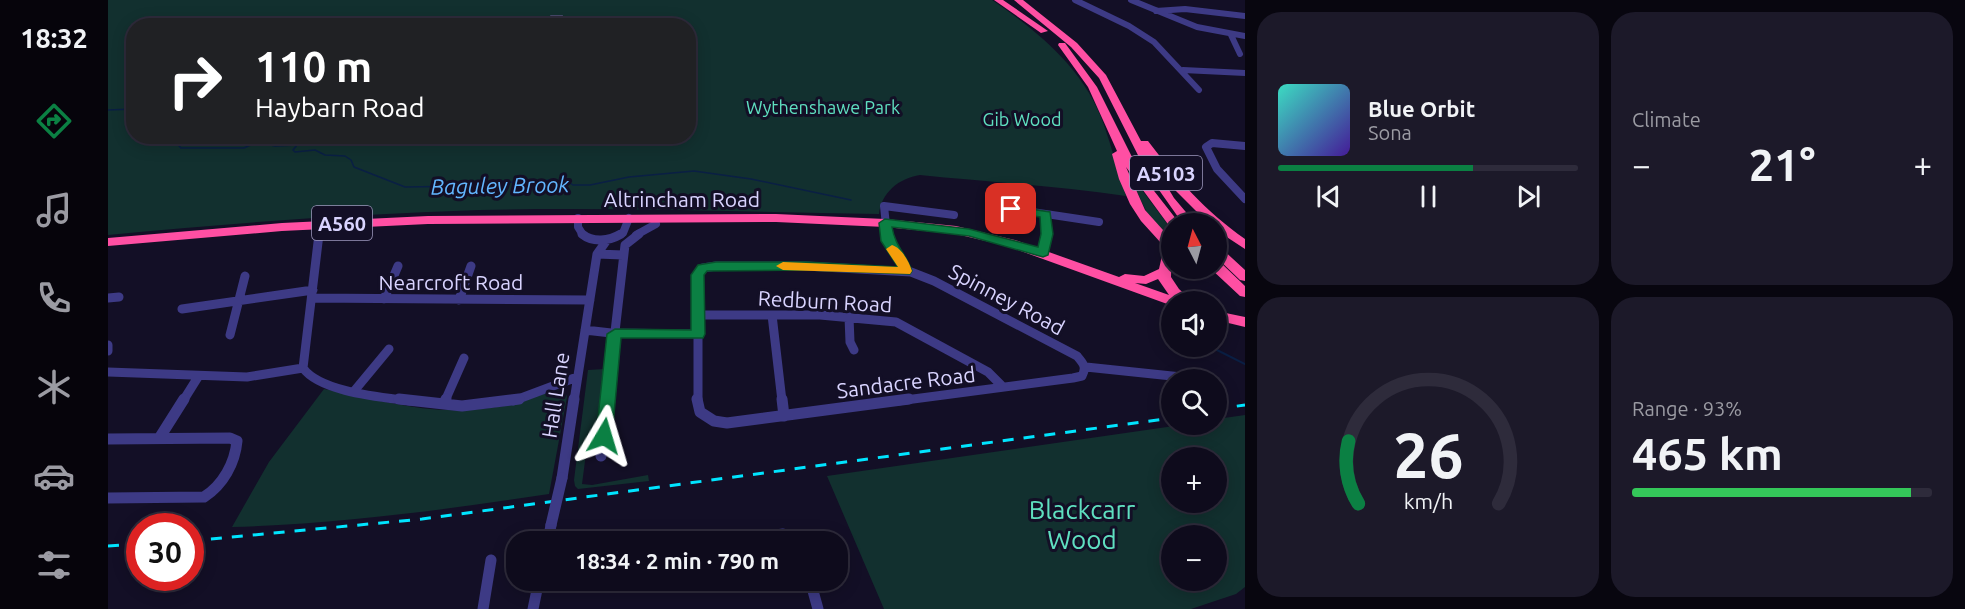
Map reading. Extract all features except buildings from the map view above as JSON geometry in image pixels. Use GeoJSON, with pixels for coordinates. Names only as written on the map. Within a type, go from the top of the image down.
{"type":"FeatureCollection","features":[{"type":"Feature","properties":{"kind":"highway"},"geometry":{"type":"LineString","coordinates":[[998,0],[1052,31]]}},
{"type":"Feature","properties":{"kind":"highway","name":"A5103"},"geometry":{"type":"LineString","coordinates":[[1007,0],[1087,57],[1103,77],[1122,116],[1173,182],[1205,213]]}},
{"type":"Feature","properties":{"kind":"highway","name":"A5103"},"geometry":{"type":"LineString","coordinates":[[1018,0],[1052,31],[1085,72],[1107,114],[1122,173],[1138,208],[1161,235]]}},
{"type":"Feature","properties":{"kind":"highway"},"geometry":{"type":"LineString","coordinates":[[1025,0],[1052,31]]}},
{"type":"Feature","properties":{"kind":"highway"},"geometry":{"type":"LineString","coordinates":[[1107,114],[1130,165],[1165,213]]}},
{"type":"Feature","properties":{"kind":"highway"},"geometry":{"type":"LineString","coordinates":[[1122,116],[1152,173],[1181,213]]}},
{"type":"Feature","properties":{"kind":"highway","name":"Altrincham Road"},"geometry":{"type":"LineString","coordinates":[[108,242],[320,224],[438,219],[776,218],[885,223],[963,231],[1043,253],[1161,297]]}},
{"type":"Feature","properties":{"kind":"highway","name":"A5103"},"geometry":{"type":"LineString","coordinates":[[1227,232],[1245,245]]}},
{"type":"Feature","properties":{"kind":"highway"},"geometry":{"type":"LineString","coordinates":[[1227,253],[1245,250]]}},
{"type":"Feature","properties":{"kind":"highway"},"geometry":{"type":"LineString","coordinates":[[1227,262],[1245,277]]}},
{"type":"Feature","properties":{"kind":"highway"},"geometry":{"type":"LineString","coordinates":[[1227,268],[1245,293]]}},
{"type":"Feature","properties":{"kind":"highway","name":"Altrincham Road"},"geometry":{"type":"LineString","coordinates":[[1105,275],[1141,280],[1161,273]]}},
{"type":"Feature","properties":{"kind":"highway"},"geometry":{"type":"LineString","coordinates":[[1227,318],[1245,322]]}},
{"type":"Feature","properties":{"kind":"highway"},"geometry":{"type":"LineString","coordinates":[[1227,320],[1245,329]]}},
{"type":"Feature","properties":{"kind":"street"},"geometry":{"type":"LineString","coordinates":[[1075,0],[1154,42],[1183,70],[1193,86],[1199,90]]}},
{"type":"Feature","properties":{"kind":"street"},"geometry":{"type":"LineString","coordinates":[[1131,0],[1197,27],[1245,36]]}},
{"type":"Feature","properties":{"kind":"street"},"geometry":{"type":"LineString","coordinates":[[1154,11],[1185,9],[1245,16]]}},
{"type":"Feature","properties":{"kind":"street"},"geometry":{"type":"LineString","coordinates":[[1231,35],[1240,54]]}},
{"type":"Feature","properties":{"kind":"street"},"geometry":{"type":"LineString","coordinates":[[1183,70],[1245,73]]}},
{"type":"Feature","properties":{"kind":"street"},"geometry":{"type":"LineString","coordinates":[[1245,146],[1212,143],[1206,147],[1209,157],[1224,179],[1245,200]]}},
{"type":"Feature","properties":{"kind":"street"},"geometry":{"type":"LineString","coordinates":[[906,271],[903,262],[888,241],[884,206],[954,215]]}},
{"type":"Feature","properties":{"kind":"street"},"geometry":{"type":"LineString","coordinates":[[993,207],[1099,222]]}},
{"type":"Feature","properties":{"kind":"street"},"geometry":{"type":"LineString","coordinates":[[1043,253],[1047,234],[1046,214]]}},
{"type":"Feature","properties":{"kind":"street"},"geometry":{"type":"LineString","coordinates":[[578,218],[577,227],[580,233],[593,240],[607,240]]}},
{"type":"Feature","properties":{"kind":"street","name":"Hall Lane"},"geometry":{"type":"LineString","coordinates":[[550,531],[562,478],[598,253],[607,240],[623,233],[629,218]]}},
{"type":"Feature","properties":{"kind":"street"},"geometry":{"type":"LineString","coordinates":[[320,224],[303,368],[314,379],[407,400],[464,406],[508,402],[539,393],[577,376]]}},
{"type":"Feature","properties":{"kind":"street"},"geometry":{"type":"LineString","coordinates":[[602,456],[623,255],[627,241],[656,224]]}},
{"type":"Feature","properties":{"kind":"street"},"geometry":{"type":"LineString","coordinates":[[593,240],[598,253],[623,255]]}},
{"type":"Feature","properties":{"kind":"street"},"geometry":{"type":"LineString","coordinates":[[384,299],[398,266]]}},
{"type":"Feature","properties":{"kind":"street"},"geometry":{"type":"LineString","coordinates":[[459,300],[471,266]]}},
{"type":"Feature","properties":{"kind":"street","name":"Spinney Road"},"geometry":{"type":"LineString","coordinates":[[698,334],[698,275],[700,269],[708,266],[806,266],[906,271],[934,281],[1077,356],[1086,367]]}},
{"type":"Feature","properties":{"kind":"street"},"geometry":{"type":"LineString","coordinates":[[230,335],[245,276]]}},
{"type":"Feature","properties":{"kind":"street","name":"Nearcroft Road"},"geometry":{"type":"LineString","coordinates":[[182,309],[313,294],[384,299],[590,300]]}},
{"type":"Feature","properties":{"kind":"street"},"geometry":{"type":"LineString","coordinates":[[108,298],[119,297]]}},
{"type":"Feature","properties":{"kind":"street","name":"Redburn Road"},"geometry":{"type":"LineString","coordinates":[[698,315],[849,317],[890,320],[908,327],[988,372],[1003,387]]}},
{"type":"Feature","properties":{"kind":"street"},"geometry":{"type":"LineString","coordinates":[[772,315],[784,416]]}},
{"type":"Feature","properties":{"kind":"street"},"geometry":{"type":"LineString","coordinates":[[849,317],[850,342],[854,350]]}},
{"type":"Feature","properties":{"kind":"street"},"geometry":{"type":"LineString","coordinates":[[585,333],[605,336],[613,334],[698,334]]}},
{"type":"Feature","properties":{"kind":"street","name":"Sandacre Road"},"geometry":{"type":"LineString","coordinates":[[698,334],[697,402],[700,412],[709,419],[722,423],[1079,377],[1084,373],[1086,367]]}},
{"type":"Feature","properties":{"kind":"street"},"geometry":{"type":"LineString","coordinates":[[108,345],[108,351]]}},
{"type":"Feature","properties":{"kind":"street"},"geometry":{"type":"LineString","coordinates":[[355,390],[389,349]]}},
{"type":"Feature","properties":{"kind":"street"},"geometry":{"type":"LineString","coordinates":[[444,404],[464,358]]}},
{"type":"Feature","properties":{"kind":"street"},"geometry":{"type":"LineString","coordinates":[[1086,367],[1161,375]]}},
{"type":"Feature","properties":{"kind":"street"},"geometry":{"type":"LineString","coordinates":[[108,372],[247,377],[303,368]]}},
{"type":"Feature","properties":{"kind":"street"},"geometry":{"type":"LineString","coordinates":[[160,437],[198,377]]}},
{"type":"Feature","properties":{"kind":"street"},"geometry":{"type":"LineString","coordinates":[[108,439],[230,438],[237,441],[237,449],[218,485],[212,493],[204,497],[108,498]]}},
{"type":"Feature","properties":{"kind":"street"},"geometry":{"type":"LineString","coordinates":[[483,609],[491,560]]}},
{"type":"Feature","properties":{"kind":"street"},"geometry":{"type":"LineString","coordinates":[[533,609],[537,591]]}},
{"type":"Feature","properties":{"kind":"street"},"geometry":{"type":"LineString","coordinates":[[813,591],[818,609]]}},
{"type":"Feature","properties":{"kind":"green space","name":"Wythenshawe Park"},"geometry":{"type":"Polygon","coordinates":[[[108,0],[992,0],[1043,39],[1073,70],[1085,87],[1104,125],[1126,196],[920,175],[905,179],[892,188],[883,199],[879,214],[529,209],[386,214],[108,235],[108,0]]]}},
{"type":"Feature","properties":{"kind":"green space"},"geometry":{"type":"Polygon","coordinates":[[[1125,167],[1161,216],[1161,231],[1148,215],[1125,167]]]}},
{"type":"Feature","properties":{"kind":"green space"},"geometry":{"type":"Polygon","coordinates":[[[605,369],[595,446],[587,446],[582,484],[592,485],[648,475],[649,481],[578,489],[574,480],[588,370],[605,369]]]}},
{"type":"Feature","properties":{"kind":"green space"},"geometry":{"type":"Polygon","coordinates":[[[324,389],[401,405],[440,410],[506,406],[549,392],[565,391],[567,397],[549,494],[391,515],[311,523],[232,527],[269,462],[324,389]]]}},
{"type":"Feature","properties":{"kind":"green space","name":"Blackcarr Wood"},"geometry":{"type":"Polygon","coordinates":[[[1245,415],[1245,587],[1236,594],[1191,609],[884,609],[827,476],[1161,428],[1161,435],[1227,435],[1227,418],[1245,415]]]}},
{"type":"Feature","properties":{"kind":"waterway","name":"Baguley Brook"},"geometry":{"type":"LineString","coordinates":[[108,110],[126,109]]}},
{"type":"Feature","properties":{"kind":"waterway","name":"Baguley Brook"},"geometry":{"type":"LineString","coordinates":[[177,144],[181,148],[244,148],[253,144]]}},
{"type":"Feature","properties":{"kind":"waterway","name":"Baguley Brook"},"geometry":{"type":"LineString","coordinates":[[266,144],[297,145],[293,150],[295,152],[315,150],[325,155],[345,156],[351,160],[354,167],[405,187],[471,186],[500,181],[528,184],[549,180],[567,181],[573,185],[590,185],[629,177],[694,171],[751,179],[851,200]]}},
{"type":"Feature","properties":{"kind":"waterway","name":"Baguley Brook"},"geometry":{"type":"LineString","coordinates":[[1227,355],[1245,364]]}},
{"type":"Feature","properties":{"kind":"railway"},"geometry":{"type":"LineString","coordinates":[[1227,407],[1245,405]]}},
{"type":"Feature","properties":{"kind":"railway"},"geometry":{"type":"LineString","coordinates":[[204,540],[422,519],[1161,419]]}},
{"type":"Feature","properties":{"kind":"railway"},"geometry":{"type":"LineString","coordinates":[[108,546],[126,545]]}},
{"type":"Feature","properties":{"kind":"slow traffic"},"geometry":{"type":"LineString","coordinates":[[783,266],[906,271],[903,262],[892,249]]}},
{"type":"Feature","properties":{"kind":"route"},"geometry":{"type":"LineString","coordinates":[[604,436],[615,334],[698,334],[698,275],[703,268],[708,266],[806,266],[906,271],[903,262],[888,241],[885,223],[942,228],[981,235],[1043,253],[1047,234],[1046,214],[1011,209]]}},
{"type":"Feature","properties":{"kind":"park label","name":"Gib Wood"},"geometry":{"type":"Point","coordinates":[1022,119]}}]}
